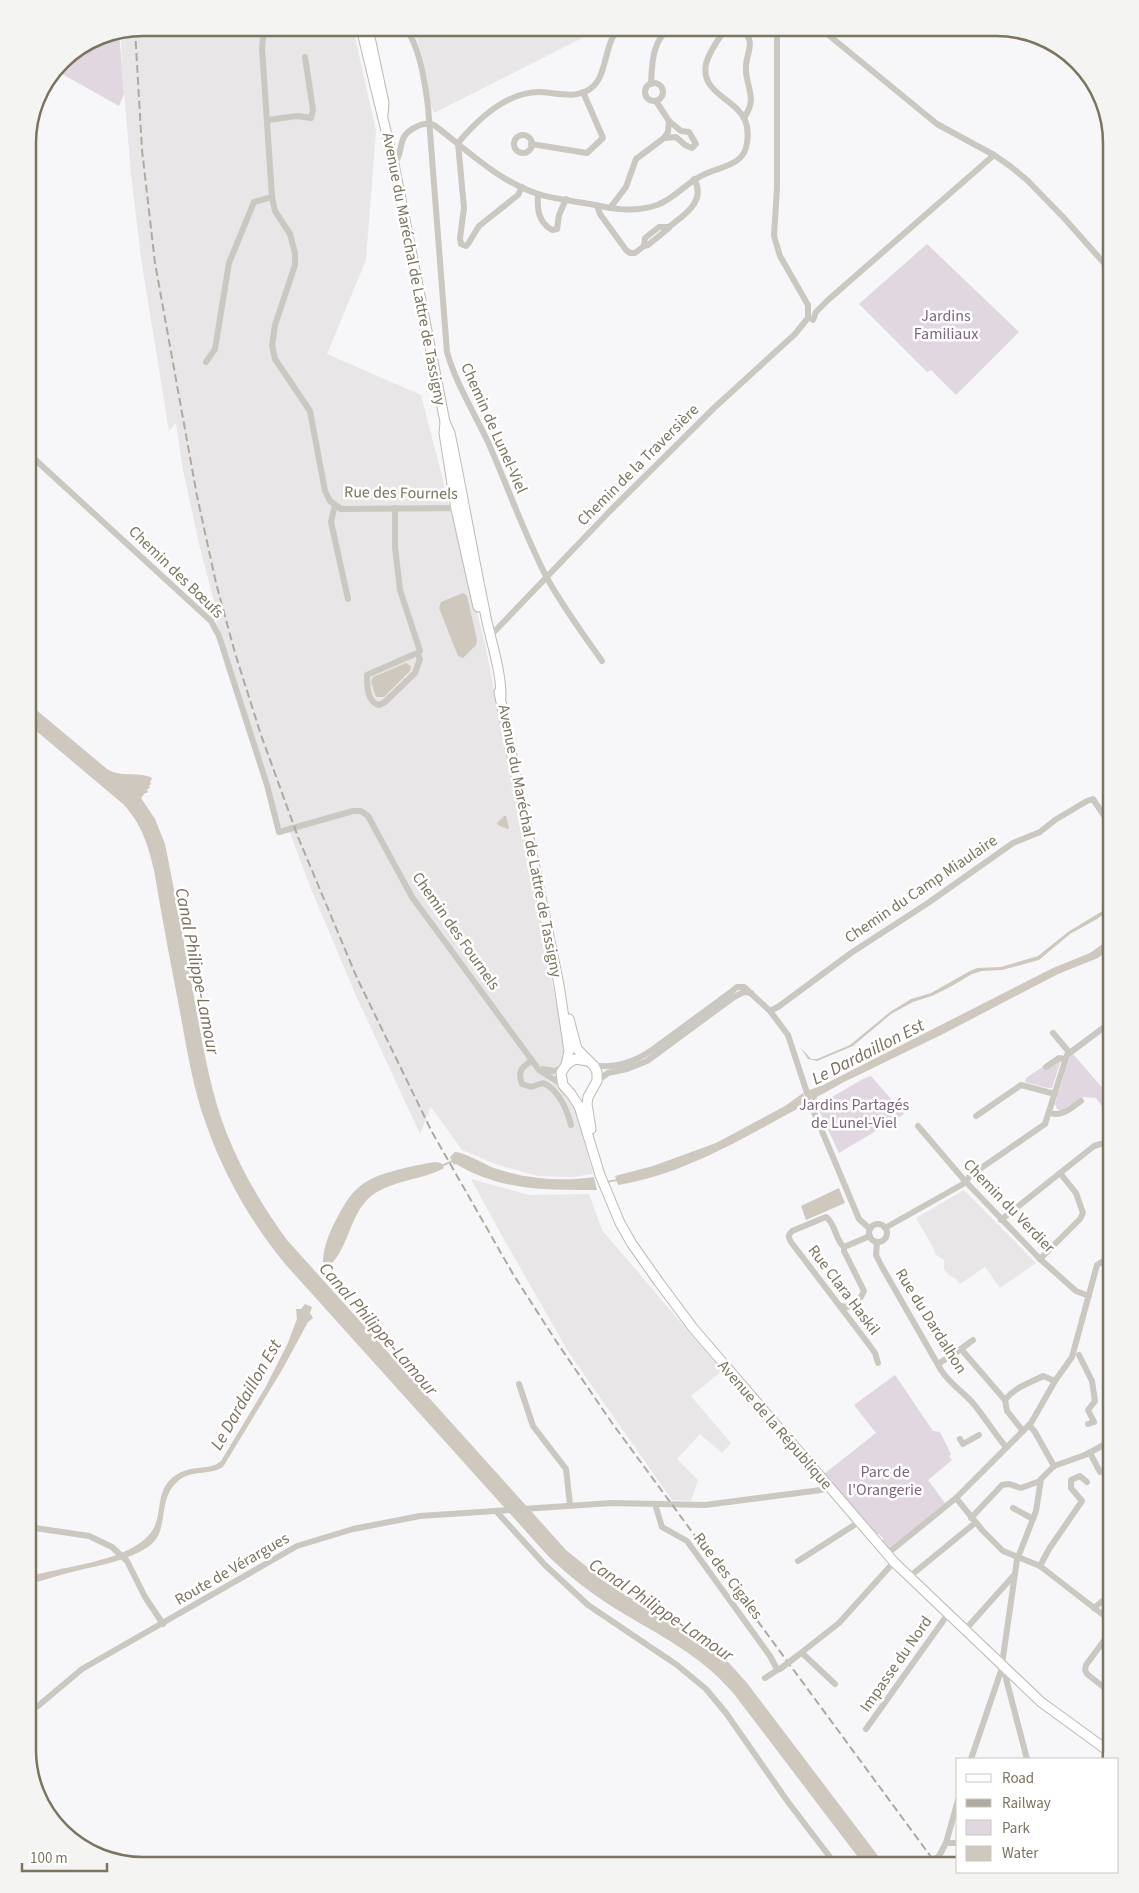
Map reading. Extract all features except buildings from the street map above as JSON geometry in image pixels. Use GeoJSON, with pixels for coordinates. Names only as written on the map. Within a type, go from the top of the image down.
{"type":"FeatureCollection","features":[{"type":"Feature","properties":{"kind":"main road","name":"Avenue du Maréchal de Lattre de Tassigny"},"geometry":{"type":"LineString","coordinates":[[363,36],[394,164],[445,422],[450,433],[482,625],[501,697],[559,985],[569,1051],[565,1066]]}},
{"type":"Feature","properties":{"kind":"main road","name":"Avenue du Maréchal de Lattre de Tassigny"},"geometry":{"type":"LineString","coordinates":[[370,36],[384,103],[383,116]]}},
{"type":"Feature","properties":{"kind":"main road","name":"Avenue du Maréchal de Lattre de Tassigny"},"geometry":{"type":"LineString","coordinates":[[461,508],[501,684],[501,697]]}},
{"type":"Feature","properties":{"kind":"main road","name":"Avenue du Maréchal de Lattre de Tassigny"},"geometry":{"type":"LineString","coordinates":[[559,985],[577,1049],[590,1062]]}},
{"type":"Feature","properties":{"kind":"main road"},"geometry":{"type":"LineString","coordinates":[[575,1059],[590,1062],[597,1072],[597,1081],[588,1097],[587,1104],[596,1162],[579,1106],[562,1085],[561,1079],[565,1066],[575,1059]]}},
{"type":"Feature","properties":{"kind":"main road"},"geometry":{"type":"LineString","coordinates":[[571,1094],[583,1095],[592,1090]]}},
{"type":"Feature","properties":{"kind":"main road","name":"Avenue de la République"},"geometry":{"type":"LineString","coordinates":[[596,1162],[606,1191],[632,1244],[658,1282],[693,1328],[859,1522],[909,1577],[1041,1702],[1103,1747]]}},
{"type":"Feature","properties":{"kind":"street","name":"Rue des Fournels"},"geometry":{"type":"LineString","coordinates":[[263,36],[262,48],[272,197],[275,211],[290,234],[296,253],[295,264],[275,325],[272,345],[275,359],[310,411],[324,491],[330,502],[341,509],[461,508]]}},
{"type":"Feature","properties":{"kind":"street","name":"Chemin de Lunel-Viel"},"geometry":{"type":"LineString","coordinates":[[410,36],[422,68],[428,106],[447,352],[460,388],[485,435],[516,512],[547,578],[567,611],[602,660]]}},
{"type":"Feature","properties":{"kind":"street"},"geometry":{"type":"LineString","coordinates":[[522,187],[518,195],[479,226],[468,244],[463,246],[460,238],[464,208],[458,143],[469,129],[500,104],[512,98],[538,92],[570,95],[583,92],[596,84],[601,76],[607,49],[614,36]]}},
{"type":"Feature","properties":{"kind":"street"},"geometry":{"type":"LineString","coordinates":[[651,84],[657,42],[661,36]]}},
{"type":"Feature","properties":{"kind":"street"},"geometry":{"type":"LineString","coordinates":[[394,164],[398,159],[400,144],[406,134],[421,124],[429,123],[494,171],[538,194],[628,210],[644,209],[658,204],[674,196],[694,180],[733,164],[743,155],[747,142],[747,127],[744,118],[714,90],[705,74],[708,58],[721,36]]}},
{"type":"Feature","properties":{"kind":"street"},"geometry":{"type":"LineString","coordinates":[[744,118],[749,111],[752,97],[746,71],[751,43],[749,36]]}},
{"type":"Feature","properties":{"kind":"street"},"geometry":{"type":"LineString","coordinates":[[777,36],[777,188],[774,236],[780,256],[808,305],[810,319]]}},
{"type":"Feature","properties":{"kind":"street"},"geometry":{"type":"LineString","coordinates":[[830,36],[937,124],[994,155],[1027,180],[1103,261]]}},
{"type":"Feature","properties":{"kind":"street"},"geometry":{"type":"LineString","coordinates":[[267,120],[298,116],[311,118],[313,110],[305,57]]}},
{"type":"Feature","properties":{"kind":"street"},"geometry":{"type":"LineString","coordinates":[[656,101],[662,95],[662,90],[659,85],[651,84],[646,87],[645,95],[651,101],[656,101],[669,121],[681,132],[689,132],[696,144],[692,148],[676,137],[664,138]]}},
{"type":"Feature","properties":{"kind":"street"},"geometry":{"type":"LineString","coordinates":[[532,144],[588,153],[603,138],[583,92]]}},
{"type":"Feature","properties":{"kind":"street"},"geometry":{"type":"LineString","coordinates":[[610,208],[626,187],[636,160],[664,138],[669,128],[669,121]]}},
{"type":"Feature","properties":{"kind":"street","name":"Chemin de la Traversière"},"geometry":{"type":"LineString","coordinates":[[490,634],[714,408],[795,334],[828,300],[994,155]]}},
{"type":"Feature","properties":{"kind":"street"},"geometry":{"type":"LineString","coordinates":[[597,205],[600,214],[630,254],[644,246],[644,238],[659,227],[669,228],[691,209],[699,192],[699,188],[694,180]]}},
{"type":"Feature","properties":{"kind":"street"},"geometry":{"type":"LineString","coordinates":[[538,194],[537,207],[539,216],[542,222],[552,230],[557,229],[559,215],[566,199]]}},
{"type":"Feature","properties":{"kind":"street"},"geometry":{"type":"LineString","coordinates":[[206,362],[215,349],[229,263],[254,202],[272,197]]}},
{"type":"Feature","properties":{"kind":"street","name":"Chemin des Bœufs"},"geometry":{"type":"LineString","coordinates":[[36,460],[211,621],[219,636],[267,785],[279,832]]}},
{"type":"Feature","properties":{"kind":"street","name":"Rue des Fournels"},"geometry":{"type":"LineString","coordinates":[[335,505],[331,522],[348,599]]}},
{"type":"Feature","properties":{"kind":"street"},"geometry":{"type":"LineString","coordinates":[[395,508],[400,590],[420,651],[367,675],[370,698],[374,704],[380,705],[385,702],[414,673],[420,659],[417,653]]}},
{"type":"Feature","properties":{"kind":"street","name":"Chemin du Camp Miaulaire"},"geometry":{"type":"LineString","coordinates":[[770,1011],[851,953],[928,903],[1013,843],[1040,832],[1055,820],[1093,799],[1103,813]]}},
{"type":"Feature","properties":{"kind":"street","name":"Chemin des Fournels"},"geometry":{"type":"LineString","coordinates":[[279,832],[353,811],[361,811],[368,816],[412,897],[533,1061],[543,1073],[557,1080],[562,1085]]}},
{"type":"Feature","properties":{"kind":"street"},"geometry":{"type":"LineString","coordinates":[[590,1062],[601,1066],[614,1065],[638,1058],[652,1050],[737,988],[744,987],[753,994],[770,1011],[788,1035],[805,1090],[859,1219],[870,1233],[877,1242],[884,1238],[886,1234],[885,1228],[876,1224],[870,1233],[844,1247],[844,1251],[864,1291],[861,1297],[847,1307],[841,1306]]}},
{"type":"Feature","properties":{"kind":"street"},"geometry":{"type":"LineString","coordinates":[[597,1081],[608,1073],[630,1068],[654,1056],[739,994],[744,992],[753,994]]}},
{"type":"Feature","properties":{"kind":"street"},"geometry":{"type":"LineString","coordinates":[[1046,1067],[1067,1055],[1103,1029]]}},
{"type":"Feature","properties":{"kind":"street"},"geometry":{"type":"LineString","coordinates":[[885,1228],[965,1182],[971,1175],[1042,1127],[1050,1113],[1067,1055],[1053,1033]]}},
{"type":"Feature","properties":{"kind":"street"},"geometry":{"type":"LineString","coordinates":[[565,1066],[549,1071],[540,1068],[533,1061],[521,1069],[520,1076],[522,1084],[531,1087],[542,1083],[551,1086],[568,1111],[571,1125]]}},
{"type":"Feature","properties":{"kind":"street"},"geometry":{"type":"LineString","coordinates":[[976,1116],[1021,1085],[1055,1094]]}},
{"type":"Feature","properties":{"kind":"street"},"geometry":{"type":"LineString","coordinates":[[1050,1113],[1061,1114],[1080,1101]]}},
{"type":"Feature","properties":{"kind":"street","name":"Chemin du Verdier"},"geometry":{"type":"LineString","coordinates":[[918,1126],[965,1182],[1040,1259],[1076,1291],[1089,1296]]}},
{"type":"Feature","properties":{"kind":"street"},"geometry":{"type":"LineString","coordinates":[[1001,1220],[1094,1146],[1103,1144]]}},
{"type":"Feature","properties":{"kind":"street"},"geometry":{"type":"LineString","coordinates":[[1040,1259],[1084,1213],[1076,1193],[1060,1173]]}},
{"type":"Feature","properties":{"kind":"street","name":"Rue Clara Haskil"},"geometry":{"type":"LineString","coordinates":[[844,1247],[840,1243],[830,1221],[826,1218],[792,1231],[788,1238],[875,1353],[878,1363]]}},
{"type":"Feature","properties":{"kind":"street","name":"Rue du Dardalhon"},"geometry":{"type":"LineString","coordinates":[[877,1242],[876,1255],[882,1267],[945,1377],[977,1408],[1006,1447]]}},
{"type":"Feature","properties":{"kind":"street"},"geometry":{"type":"LineString","coordinates":[[887,1554],[956,1498],[1029,1425],[1045,1401],[1055,1380],[1072,1357],[1097,1265],[1103,1262]]}},
{"type":"Feature","properties":{"kind":"street"},"geometry":{"type":"LineString","coordinates":[[938,1364],[973,1340]]}},
{"type":"Feature","properties":{"kind":"street"},"geometry":{"type":"LineString","coordinates":[[961,1349],[1005,1400],[1007,1411],[1023,1431]]}},
{"type":"Feature","properties":{"kind":"street"},"geometry":{"type":"LineString","coordinates":[[1078,1355],[1092,1382],[1095,1401],[1088,1410],[1094,1422],[1088,1424]]}},
{"type":"Feature","properties":{"kind":"street"},"geometry":{"type":"LineString","coordinates":[[1005,1400],[1018,1387],[1043,1376],[1055,1380]]}},
{"type":"Feature","properties":{"kind":"street"},"geometry":{"type":"LineString","coordinates":[[519,1384],[533,1426],[566,1469],[570,1505]]}},
{"type":"Feature","properties":{"kind":"street"},"geometry":{"type":"LineString","coordinates":[[1029,1425],[1054,1466]]}},
{"type":"Feature","properties":{"kind":"street"},"geometry":{"type":"LineString","coordinates":[[960,1439],[963,1444],[979,1435]]}},
{"type":"Feature","properties":{"kind":"street"},"geometry":{"type":"LineString","coordinates":[[971,1758],[1002,1666],[1018,1556],[1038,1502],[1040,1481],[1054,1466],[1090,1453],[1103,1446]]}},
{"type":"Feature","properties":{"kind":"street"},"geometry":{"type":"LineString","coordinates":[[1090,1453],[1100,1472]]}},
{"type":"Feature","properties":{"kind":"street"},"geometry":{"type":"LineString","coordinates":[[1040,1566],[1049,1549],[1082,1501],[1071,1488],[1070,1482],[1080,1476],[1087,1482]]}},
{"type":"Feature","properties":{"kind":"street"},"geometry":{"type":"LineString","coordinates":[[909,1577],[973,1520],[1002,1484],[1021,1488],[1040,1481]]}},
{"type":"Feature","properties":{"kind":"street","name":"Route de Vérargues"},"geometry":{"type":"LineString","coordinates":[[36,1707],[82,1669],[296,1546],[353,1529],[420,1516],[612,1503],[705,1505],[821,1490],[829,1487]]}},
{"type":"Feature","properties":{"kind":"street"},"geometry":{"type":"LineString","coordinates":[[956,1498],[973,1520],[1004,1551],[1040,1566],[1103,1614]]}},
{"type":"Feature","properties":{"kind":"street","name":"Rue des Cigales"},"geometry":{"type":"LineString","coordinates":[[655,1504],[662,1527],[687,1541],[779,1669]]}},
{"type":"Feature","properties":{"kind":"street"},"geometry":{"type":"LineString","coordinates":[[1013,1508],[1033,1519]]}},
{"type":"Feature","properties":{"kind":"street"},"geometry":{"type":"LineString","coordinates":[[499,1510],[545,1565],[588,1605],[677,1665],[706,1689],[726,1713],[829,1857]]}},
{"type":"Feature","properties":{"kind":"street"},"geometry":{"type":"LineString","coordinates":[[798,1561],[859,1522]]}},
{"type":"Feature","properties":{"kind":"street"},"geometry":{"type":"LineString","coordinates":[[36,1528],[89,1536],[120,1553],[127,1561],[145,1597],[162,1624]]}},
{"type":"Feature","properties":{"kind":"street"},"geometry":{"type":"LineString","coordinates":[[765,1678],[839,1624],[894,1562]]}},
{"type":"Feature","properties":{"kind":"street"},"geometry":{"type":"LineString","coordinates":[[965,1630],[1016,1573]]}},
{"type":"Feature","properties":{"kind":"street"},"geometry":{"type":"LineString","coordinates":[[1094,1608],[1103,1601]]}},
{"type":"Feature","properties":{"kind":"street","name":"Impasse du Nord"},"geometry":{"type":"LineString","coordinates":[[866,1729],[948,1614]]}},
{"type":"Feature","properties":{"kind":"street"},"geometry":{"type":"LineString","coordinates":[[1103,1643],[1086,1665],[1085,1670],[1087,1674],[1103,1686]]}},
{"type":"Feature","properties":{"kind":"street"},"geometry":{"type":"LineString","coordinates":[[799,1655],[835,1684]]}},
{"type":"Feature","properties":{"kind":"street"},"geometry":{"type":"LineString","coordinates":[[1002,1666],[1027,1758]]}},
{"type":"Feature","properties":{"kind":"street"},"geometry":{"type":"LineString","coordinates":[[937,1857],[946,1843],[956,1807]]}},
{"type":"Feature","properties":{"kind":"street"},"geometry":{"type":"LineString","coordinates":[[946,1843],[956,1843]]}},
{"type":"Feature","properties":{"kind":"shaded area"},"geometry":{"type":"Polygon","coordinates":[[[355,36],[376,131],[366,260],[327,354],[421,395],[485,644],[566,1053],[564,1061],[558,1067],[558,1086],[574,1105],[593,1174],[572,1177],[538,1176],[498,1165],[462,1150],[431,1107],[420,1134],[357,998],[311,889],[289,830],[281,827],[278,820],[222,636],[216,622],[219,620],[200,548],[183,470],[176,423],[169,431],[142,265],[131,175],[121,38],[129,37],[355,36]]]}},
{"type":"Feature","properties":{"kind":"shaded area"},"geometry":{"type":"Polygon","coordinates":[[[415,36],[586,36],[434,113],[429,98],[424,62],[415,36]]]}},
{"type":"Feature","properties":{"kind":"shaded area"},"geometry":{"type":"Polygon","coordinates":[[[471,1179],[529,1195],[589,1194],[602,1230],[722,1371],[691,1396],[731,1443],[722,1453],[700,1434],[677,1459],[698,1480],[691,1501],[672,1500],[569,1353],[471,1179]]]}},
{"type":"Feature","properties":{"kind":"shaded area"},"geometry":{"type":"Polygon","coordinates":[[[964,1190],[1036,1263],[1000,1288],[985,1267],[960,1284],[949,1275],[944,1269],[944,1260],[935,1254],[916,1218],[964,1190]]]}},
{"type":"Feature","properties":{"kind":"green space"},"geometry":{"type":"Polygon","coordinates":[[[120,39],[124,94],[119,106],[62,74],[67,67],[84,54],[102,44],[120,39]]]}},
{"type":"Feature","properties":{"kind":"green space","name":"Jardins Familiaux"},"geometry":{"type":"Polygon","coordinates":[[[927,244],[1019,332],[956,395],[931,370],[927,372],[859,304],[927,244]]]}},
{"type":"Feature","properties":{"kind":"green space"},"geometry":{"type":"Polygon","coordinates":[[[1073,1054],[1103,1089],[1103,1094],[1101,1095],[1103,1098],[1103,1108],[1096,1098],[1083,1097],[1063,1110],[1059,1110],[1056,1107],[1055,1104],[1070,1056],[1073,1054]]]}},
{"type":"Feature","properties":{"kind":"green space"},"geometry":{"type":"Polygon","coordinates":[[[1061,1060],[1052,1088],[1025,1082],[1026,1078],[1044,1066],[1061,1060]]]}},
{"type":"Feature","properties":{"kind":"green space","name":"Jardins Partagés de Lunel-Viel"},"geometry":{"type":"Polygon","coordinates":[[[871,1076],[904,1114],[839,1153],[818,1108],[829,1103],[830,1098],[871,1076]]]}},
{"type":"Feature","properties":{"kind":"green space","name":"Parc de l'Orangerie"},"geometry":{"type":"Polygon","coordinates":[[[895,1375],[933,1431],[940,1432],[952,1460],[928,1480],[945,1503],[888,1550],[883,1543],[883,1538],[879,1534],[875,1534],[824,1474],[876,1433],[854,1405],[895,1375]]]}},
{"type":"Feature","properties":{"kind":"water"},"geometry":{"type":"Polygon","coordinates":[[[463,593],[467,596],[477,640],[476,645],[463,658],[458,656],[439,608],[441,602],[463,593]]]}},
{"type":"Feature","properties":{"kind":"water"},"geometry":{"type":"Polygon","coordinates":[[[406,663],[411,666],[410,671],[384,697],[376,697],[371,682],[373,677],[406,663]]]}},
{"type":"Feature","properties":{"kind":"water"},"geometry":{"type":"Polygon","coordinates":[[[36,710],[112,772],[152,778],[150,783],[152,784],[149,785],[150,788],[146,790],[148,791],[147,793],[141,798],[155,819],[165,844],[205,1056],[221,1119],[246,1176],[287,1240],[566,1550],[608,1584],[710,1647],[730,1664],[747,1683],[879,1857],[858,1857],[734,1694],[721,1680],[679,1647],[598,1597],[549,1557],[273,1249],[250,1215],[230,1180],[213,1143],[201,1110],[188,1055],[154,870],[143,834],[135,819],[123,804],[36,731],[36,710]]]}},
{"type":"Feature","properties":{"kind":"water"},"geometry":{"type":"Polygon","coordinates":[[[506,816],[508,829],[497,823],[506,816]]]}},
{"type":"Feature","properties":{"kind":"water"},"geometry":{"type":"Polygon","coordinates":[[[1103,911],[1103,915],[1070,934],[1039,960],[1002,970],[982,971],[972,974],[932,996],[913,1002],[891,1014],[853,1046],[817,1061],[808,1059],[800,1047],[811,1059],[817,1059],[850,1045],[890,1012],[911,999],[931,993],[977,968],[1001,967],[1038,956],[1068,932],[1103,911]]]}},
{"type":"Feature","properties":{"kind":"water"},"geometry":{"type":"Polygon","coordinates":[[[1103,944],[1103,954],[1098,958],[1058,974],[943,1034],[844,1082],[817,1097],[814,1104],[809,1090],[821,1086],[1053,968],[1090,953],[1103,944]]]}},
{"type":"Feature","properties":{"kind":"water"},"geometry":{"type":"Polygon","coordinates":[[[803,1093],[808,1107],[799,1108],[734,1143],[689,1164],[643,1180],[618,1185],[615,1176],[653,1166],[716,1143],[785,1106],[803,1093]]]}},
{"type":"Feature","properties":{"kind":"water"},"geometry":{"type":"Polygon","coordinates":[[[455,1152],[469,1156],[494,1168],[519,1175],[544,1179],[594,1177],[597,1190],[542,1189],[507,1184],[473,1173],[456,1164],[454,1165],[450,1157],[455,1152]]]}},
{"type":"Feature","properties":{"kind":"water"},"geometry":{"type":"Polygon","coordinates":[[[435,1162],[441,1163],[444,1168],[383,1189],[366,1201],[360,1209],[336,1258],[330,1265],[323,1262],[323,1256],[332,1228],[344,1205],[355,1190],[375,1177],[435,1162]]]}},
{"type":"Feature","properties":{"kind":"water"},"geometry":{"type":"Polygon","coordinates":[[[839,1188],[845,1203],[806,1220],[801,1206],[839,1188]]]}},
{"type":"Feature","properties":{"kind":"water"},"geometry":{"type":"Polygon","coordinates":[[[305,1304],[312,1307],[310,1313],[313,1318],[308,1322],[282,1370],[223,1467],[218,1470],[188,1475],[177,1482],[167,1498],[162,1525],[155,1540],[140,1552],[122,1559],[36,1582],[36,1575],[95,1561],[129,1550],[152,1531],[157,1519],[162,1493],[169,1481],[183,1471],[210,1466],[221,1461],[265,1388],[287,1345],[297,1319],[296,1309],[301,1309],[305,1304]]]}},
{"type":"Feature","properties":{"kind":"waterway","name":"Le Dardaillon Est"},"geometry":{"type":"LineString","coordinates":[[441,1166],[453,1161]]}},
{"type":"Feature","properties":{"kind":"waterway","name":"Le Dardaillon Est"},"geometry":{"type":"LineString","coordinates":[[605,1182],[618,1180]]}},
{"type":"Feature","properties":{"kind":"railway"},"geometry":{"type":"LineString","coordinates":[[135,37],[142,150],[155,263],[197,496],[216,583],[235,653],[261,735],[298,837],[357,978],[432,1132],[513,1274],[556,1341],[612,1423],[931,1857]]}},
{"type":"Feature","properties":{"kind":"water label","name":"Canal Philippe-Lamour"},"geometry":{"type":"Point","coordinates":[197,971]}},
{"type":"Feature","properties":{"kind":"water label","name":"Canal Philippe-Lamour"},"geometry":{"type":"Point","coordinates":[378,1329]}},
{"type":"Feature","properties":{"kind":"water label","name":"Canal Philippe-Lamour"},"geometry":{"type":"Point","coordinates":[661,1610]}}]}
